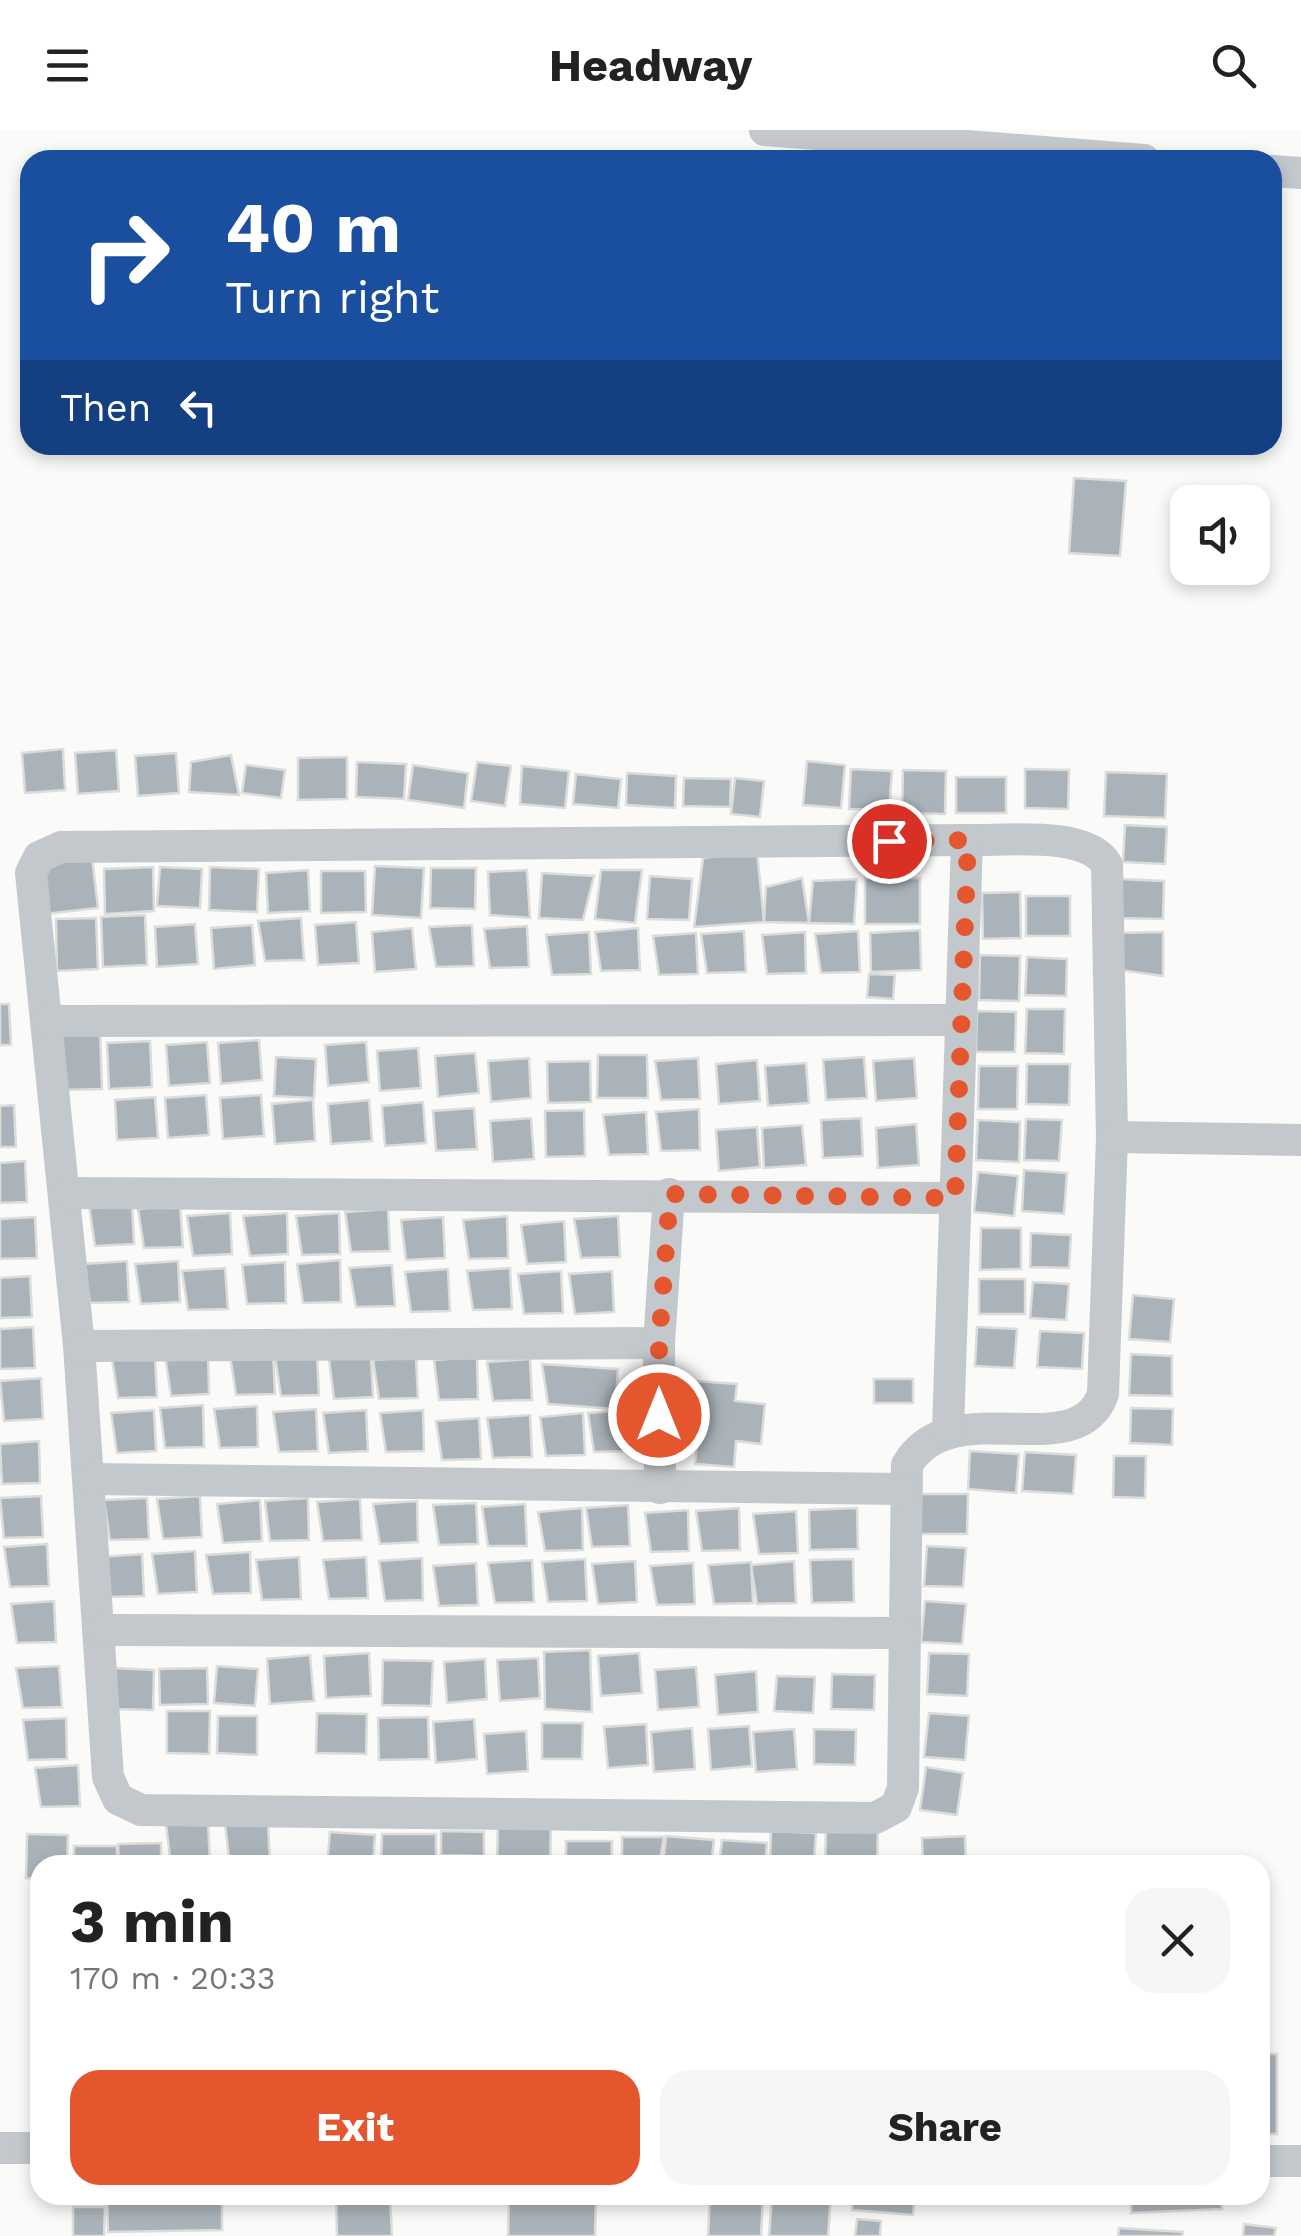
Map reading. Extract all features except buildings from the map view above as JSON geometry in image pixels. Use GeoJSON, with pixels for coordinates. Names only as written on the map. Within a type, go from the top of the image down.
{"type":"FeatureCollection","features":[{"type":"Feature","properties":{"kind":"street"},"geometry":{"type":"LineString","coordinates":[[764,130],[1017,150]]}},
{"type":"Feature","properties":{"kind":"street"},"geometry":{"type":"LineString","coordinates":[[948,1431],[968,840]]}},
{"type":"Feature","properties":{"kind":"street"},"geometry":{"type":"LineString","coordinates":[[968,840],[1071,842],[1091,847],[1107,866],[1112,1136],[1103,1394],[1098,1409],[1076,1426],[948,1431],[932,1436],[914,1454],[904,1489],[903,1788],[896,1807],[874,1818],[141,1810],[118,1799],[108,1777],[102,1630],[80,1346],[31,874],[39,857],[62,848],[968,840]]}},
{"type":"Feature","properties":{"kind":"street"},"geometry":{"type":"LineString","coordinates":[[46,1020],[960,1020]]}},
{"type":"Feature","properties":{"kind":"street"},"geometry":{"type":"LineString","coordinates":[[1112,1136],[1301,1140]]}},
{"type":"Feature","properties":{"kind":"street"},"geometry":{"type":"LineString","coordinates":[[65,1193],[955,1198]]}},
{"type":"Feature","properties":{"kind":"street"},"geometry":{"type":"LineString","coordinates":[[660,1488],[659,1343],[670,1194]]}},
{"type":"Feature","properties":{"kind":"street"},"geometry":{"type":"LineString","coordinates":[[80,1346],[659,1343]]}},
{"type":"Feature","properties":{"kind":"street"},"geometry":{"type":"LineString","coordinates":[[88,1479],[904,1489]]}},
{"type":"Feature","properties":{"kind":"street"},"geometry":{"type":"LineString","coordinates":[[102,1630],[905,1633]]}},
{"type":"Feature","properties":{"kind":"street"},"geometry":{"type":"LineString","coordinates":[[0,2148],[30,2148]]}},
{"type":"Feature","properties":{"kind":"street"},"geometry":{"type":"LineString","coordinates":[[1270,2161],[1301,2161]]}},
{"type":"Feature","properties":{"kind":"route"},"geometry":{"type":"LineString","coordinates":[[659,1415],[659,1343],[670,1194],[955,1198],[968,840],[889,841]]}}]}
